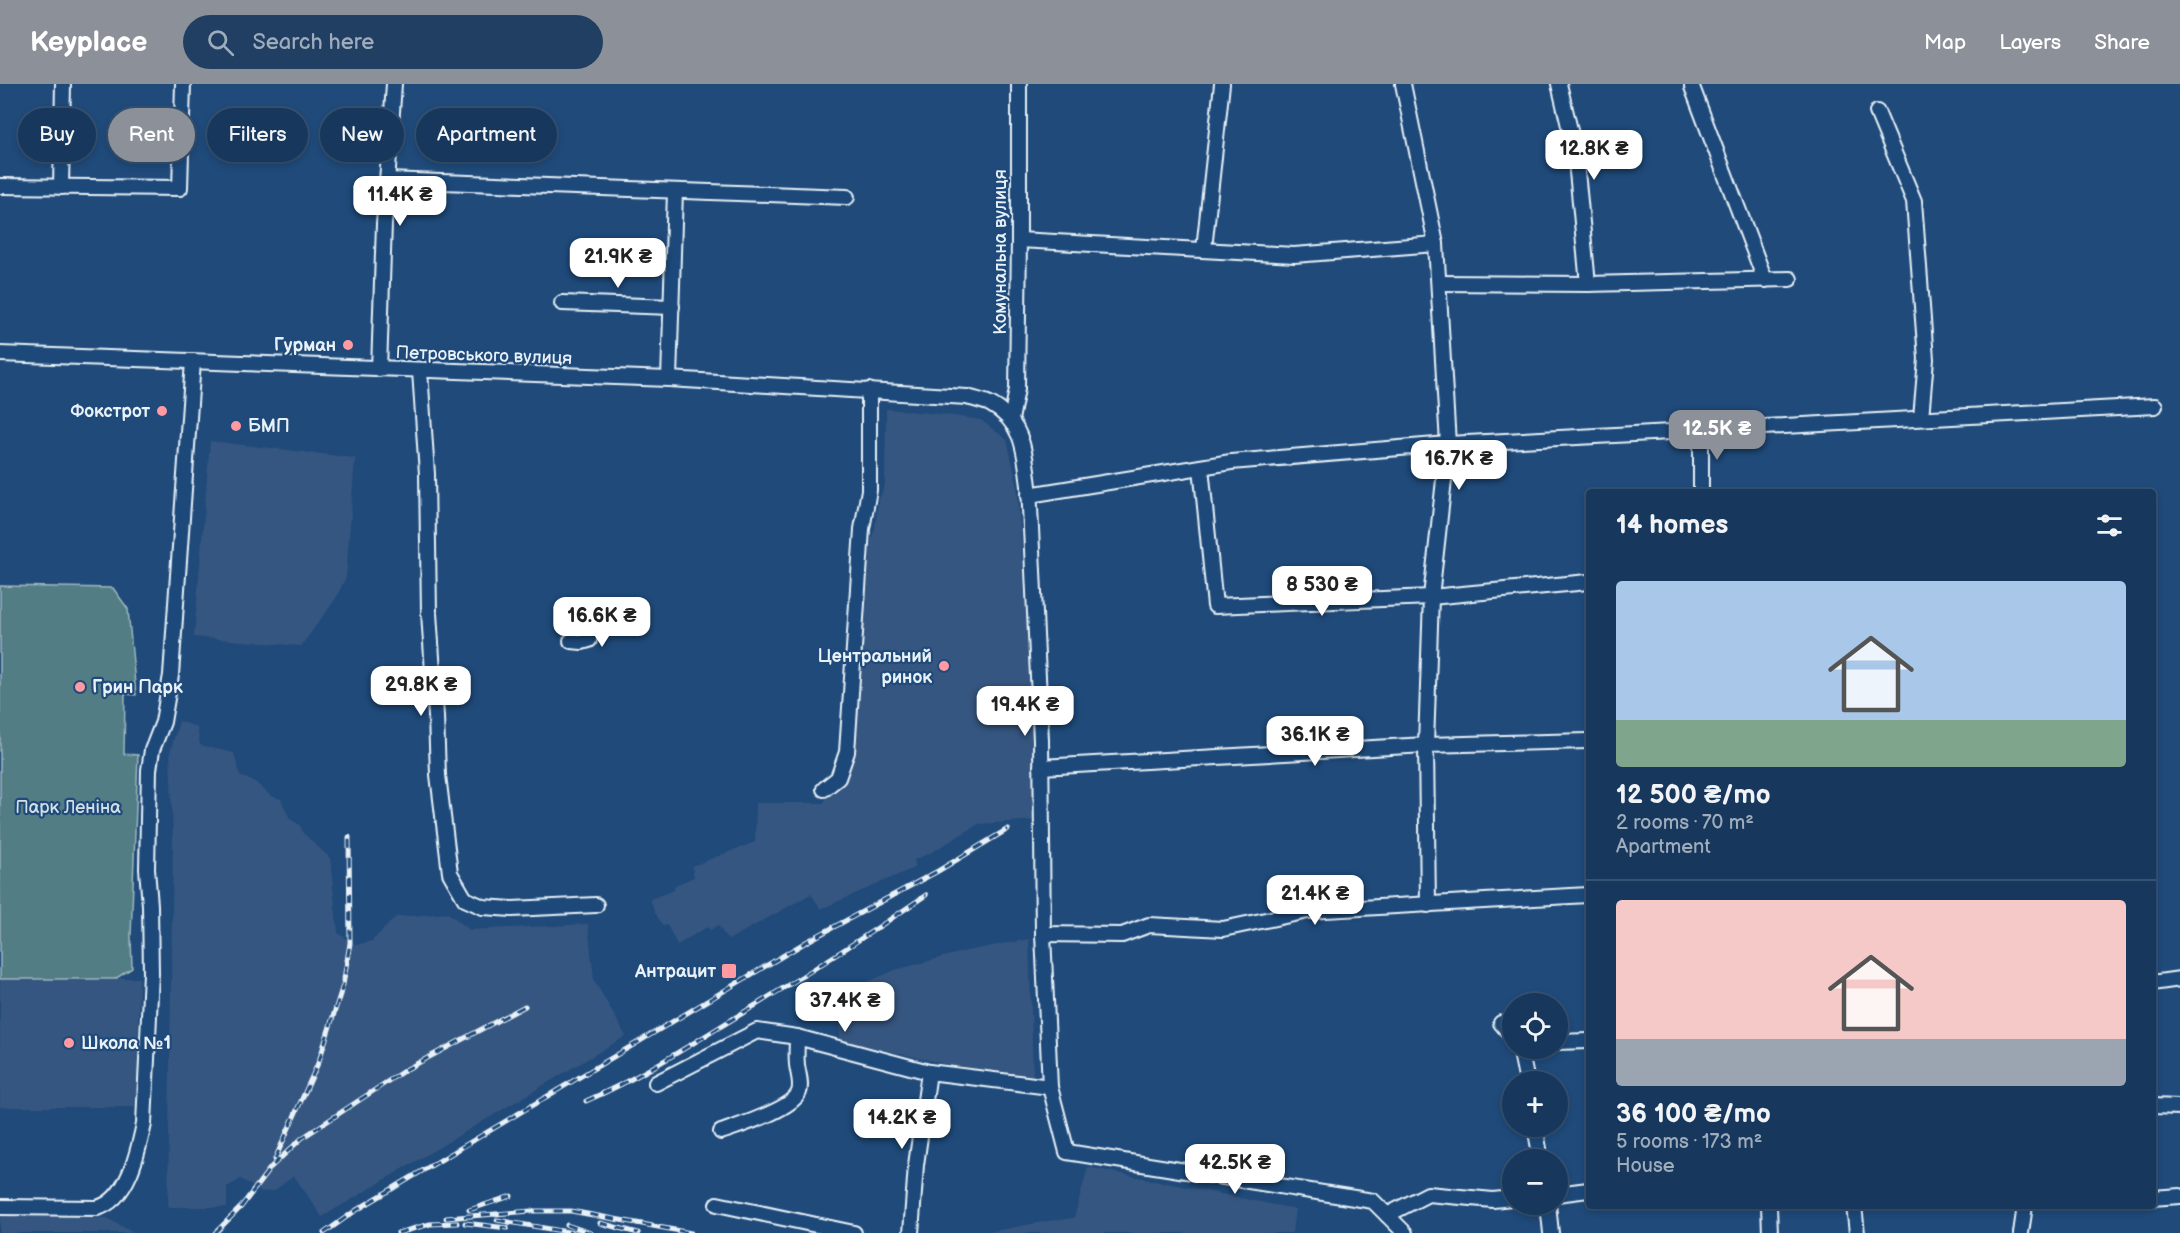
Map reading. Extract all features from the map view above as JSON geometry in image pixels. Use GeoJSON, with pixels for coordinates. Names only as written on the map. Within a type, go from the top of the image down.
{"type":"FeatureCollection","features":[{"type":"Feature","properties":{"kind":"street"},"geometry":{"type":"LineString","coordinates":[[61,187],[63,84]]}},
{"type":"Feature","properties":{"kind":"street"},"geometry":{"type":"LineString","coordinates":[[0,186],[180,188],[183,84]]}},
{"type":"Feature","properties":{"kind":"street"},"geometry":{"type":"LineString","coordinates":[[379,369],[384,224],[394,84]]}},
{"type":"Feature","properties":{"kind":"street","name":"Комунальна вулиця"},"geometry":{"type":"LineString","coordinates":[[1011,420],[1017,389],[1019,84]]}},
{"type":"Feature","properties":{"kind":"street"},"geometry":{"type":"LineString","coordinates":[[1204,249],[1222,84]]}},
{"type":"Feature","properties":{"kind":"street"},"geometry":{"type":"LineString","coordinates":[[1403,84],[1436,244],[1448,444],[1431,597],[1426,745],[1428,905]]}},
{"type":"Feature","properties":{"kind":"street"},"geometry":{"type":"LineString","coordinates":[[1559,84],[1575,151],[1588,285]]}},
{"type":"Feature","properties":{"kind":"street"},"geometry":{"type":"LineString","coordinates":[[1692,87],[1765,280]]}},
{"type":"Feature","properties":{"kind":"street"},"geometry":{"type":"LineString","coordinates":[[1877,112],[1914,201],[1926,359],[1921,418]]}},
{"type":"Feature","properties":{"kind":"street"},"geometry":{"type":"LineString","coordinates":[[387,180],[847,197]]}},
{"type":"Feature","properties":{"kind":"street"},"geometry":{"type":"LineString","coordinates":[[669,379],[675,192]]}},
{"type":"Feature","properties":{"kind":"street"},"geometry":{"type":"LineString","coordinates":[[1019,240],[1294,255],[1436,244]]}},
{"type":"Feature","properties":{"kind":"street"},"geometry":{"type":"LineString","coordinates":[[1439,283],[1588,285],[1790,279]]}},
{"type":"Feature","properties":{"kind":"street"},"geometry":{"type":"LineString","coordinates":[[562,303],[672,307]]}},
{"type":"Feature","properties":{"kind":"street","name":"Петровського вулиця"},"geometry":{"type":"LineString","coordinates":[[0,354],[669,379],[868,390],[882,393],[967,397],[990,404],[1011,420]]}},
{"type":"Feature","properties":{"kind":"street"},"geometry":{"type":"LineString","coordinates":[[0,1207],[97,1208],[109,1205],[130,1172],[141,1139],[144,1124],[151,973],[147,869],[149,770],[152,750],[163,722],[171,675],[193,361]]}},
{"type":"Feature","properties":{"kind":"street"},"geometry":{"type":"LineString","coordinates":[[420,371],[427,474],[429,622],[438,775],[450,873],[465,899],[483,907],[512,909],[596,905]]}},
{"type":"Feature","properties":{"kind":"street"},"geometry":{"type":"LineString","coordinates":[[824,789],[838,778],[847,752],[862,529],[868,490],[868,390]]}},
{"type":"Feature","properties":{"kind":"street"},"geometry":{"type":"LineString","coordinates":[[1029,495],[1231,462],[1448,444],[2155,406]]}},
{"type":"Feature","properties":{"kind":"street"},"geometry":{"type":"LineString","coordinates":[[1011,420],[1024,445],[1029,495],[1041,767],[1043,934],[1050,1087],[1067,1152],[1373,1201],[1405,1233]]}},
{"type":"Feature","properties":{"kind":"street"},"geometry":{"type":"LineString","coordinates":[[1701,430],[1701,489]]}},
{"type":"Feature","properties":{"kind":"street"},"geometry":{"type":"LineString","coordinates":[[1201,467],[1215,606],[1431,597],[1586,582]]}},
{"type":"Feature","properties":{"kind":"street"},"geometry":{"type":"LineString","coordinates":[[571,641],[589,640],[591,613]]}},
{"type":"Feature","properties":{"kind":"street"},"geometry":{"type":"LineString","coordinates":[[1041,767],[1426,745],[1586,741]]}},
{"type":"Feature","properties":{"kind":"street"},"geometry":{"type":"LineString","coordinates":[[1043,934],[1122,934],[1149,926],[1222,929],[1308,911],[1586,895]]}},
{"type":"Feature","properties":{"kind":"street"},"geometry":{"type":"LineString","coordinates":[[2156,982],[2180,979]]}},
{"type":"Feature","properties":{"kind":"street"},"geometry":{"type":"LineString","coordinates":[[656,1083],[757,1031],[797,1037],[929,1072],[1050,1087]]}},
{"type":"Feature","properties":{"kind":"street"},"geometry":{"type":"LineString","coordinates":[[721,1132],[789,1103],[798,1095],[800,1090],[797,1037]]}},
{"type":"Feature","properties":{"kind":"street"},"geometry":{"type":"LineString","coordinates":[[1568,1042],[1586,1041]]}},
{"type":"Feature","properties":{"kind":"street"},"geometry":{"type":"LineString","coordinates":[[911,1233],[916,1165],[929,1072]]}},
{"type":"Feature","properties":{"kind":"street"},"geometry":{"type":"LineString","coordinates":[[2156,1106],[2180,1107]]}},
{"type":"Feature","properties":{"kind":"street"},"geometry":{"type":"LineString","coordinates":[[1568,1193],[1586,1190]]}},
{"type":"Feature","properties":{"kind":"street"},"geometry":{"type":"LineString","coordinates":[[1387,1215],[1428,1194],[1502,1199]]}},
{"type":"Feature","properties":{"kind":"street"},"geometry":{"type":"LineString","coordinates":[[2156,1198],[2180,1196]]}},
{"type":"Feature","properties":{"kind":"street"},"geometry":{"type":"LineString","coordinates":[[717,1204],[854,1233]]}},
{"type":"Feature","properties":{"kind":"street"},"geometry":{"type":"LineString","coordinates":[[1769,1209],[1770,1233]]}},
{"type":"Feature","properties":{"kind":"street"},"geometry":{"type":"LineString","coordinates":[[1854,1209],[1857,1233]]}},
{"type":"Feature","properties":{"kind":"street"},"geometry":{"type":"LineString","coordinates":[[2021,1233],[2025,1209]]}},
{"type":"Feature","properties":{"kind":"street"},"geometry":{"type":"LineString","coordinates":[[1549,1215],[1551,1233]]}},
{"type":"Feature","properties":{"kind":"shaded area","name":"Центральний ринок"},"geometry":{"type":"Polygon","coordinates":[[[886,409],[981,420],[1007,440],[1017,483],[1040,820],[979,824],[914,860],[916,867],[821,909],[811,894],[728,940],[718,925],[710,930],[707,927],[677,945],[667,925],[663,926],[654,911],[650,899],[674,890],[675,885],[694,877],[692,866],[755,842],[756,803],[823,803],[841,780],[852,702],[858,700],[858,630],[864,564],[870,564],[870,544],[875,528],[878,502],[885,484],[886,409]]]}},
{"type":"Feature","properties":{"kind":"shaded area"},"geometry":{"type":"Polygon","coordinates":[[[210,441],[355,458],[346,577],[335,600],[301,646],[194,637],[210,441]]]}},
{"type":"Feature","properties":{"kind":"shaded area"},"geometry":{"type":"Polygon","coordinates":[[[179,721],[197,727],[200,745],[234,753],[240,776],[255,782],[271,796],[281,799],[290,819],[300,825],[303,833],[330,858],[338,933],[356,945],[372,941],[396,917],[448,913],[470,930],[588,924],[594,980],[626,1036],[322,1217],[294,1176],[274,1191],[261,1192],[241,1179],[227,1187],[227,1207],[168,1207],[173,839],[170,752],[179,721]]]}},
{"type":"Feature","properties":{"kind":"shaded area"},"geometry":{"type":"Polygon","coordinates":[[[1029,939],[1033,1076],[972,1070],[840,1040],[840,994],[895,970],[966,951],[1029,939]]]}},
{"type":"Feature","properties":{"kind":"shaded area","name":"Школа №1"},"geometry":{"type":"Polygon","coordinates":[[[139,978],[137,1107],[0,1107],[0,979],[139,978]]]}},
{"type":"Feature","properties":{"kind":"shaded area"},"geometry":{"type":"Polygon","coordinates":[[[1088,1167],[1295,1209],[1292,1233],[983,1233],[1074,1218],[1088,1167]]]}},
{"type":"Feature","properties":{"kind":"shaded area"},"geometry":{"type":"Polygon","coordinates":[[[0,1215],[107,1218],[134,1233],[0,1233],[0,1215]]]}},
{"type":"Feature","properties":{"kind":"green space","name":"Парк Леніна"},"geometry":{"type":"Polygon","coordinates":[[[0,586],[113,588],[128,609],[136,695],[125,694],[124,754],[138,755],[131,936],[132,968],[115,979],[0,979],[0,586]]]}},
{"type":"Feature","properties":{"kind":"railway"},"geometry":{"type":"LineString","coordinates":[[324,1233],[355,1211],[806,942],[938,871],[1008,829]]}},
{"type":"Feature","properties":{"kind":"railway"},"geometry":{"type":"LineString","coordinates":[[275,1159],[319,1061],[343,985],[350,943],[349,837]]}},
{"type":"Feature","properties":{"kind":"railway"},"geometry":{"type":"LineString","coordinates":[[586,1101],[626,1082],[684,1049],[811,971],[926,895]]}},
{"type":"Feature","properties":{"kind":"railway"},"geometry":{"type":"LineString","coordinates":[[215,1233],[241,1207],[271,1167],[302,1138],[405,1070],[525,1006]]}},
{"type":"Feature","properties":{"kind":"railway"},"geometry":{"type":"LineString","coordinates":[[469,1210],[511,1196]]}},
{"type":"Feature","properties":{"kind":"railway"},"geometry":{"type":"LineString","coordinates":[[446,1218],[531,1211],[571,1211],[691,1233]]}},
{"type":"Feature","properties":{"kind":"railway"},"geometry":{"type":"LineString","coordinates":[[497,1220],[574,1233]]}},
{"type":"Feature","properties":{"kind":"railway"},"geometry":{"type":"LineString","coordinates":[[398,1233],[430,1224],[457,1223]]}},
{"type":"Feature","properties":{"kind":"railway"},"geometry":{"type":"LineString","coordinates":[[465,1223],[507,1228]]}},
{"type":"Feature","properties":{"kind":"railway"},"geometry":{"type":"LineString","coordinates":[[600,1223],[638,1233]]}},
{"type":"Feature","properties":{"kind":"railway"},"geometry":{"type":"LineString","coordinates":[[567,1225],[591,1233]]}},
{"type":"Feature","properties":{"kind":"place","name":"Гурман"},"geometry":{"type":"Point","coordinates":[348,345]}},
{"type":"Feature","properties":{"kind":"place","name":"Фокстрот"},"geometry":{"type":"Point","coordinates":[162,411]}},
{"type":"Feature","properties":{"kind":"place","name":"БМП"},"geometry":{"type":"Point","coordinates":[236,426]}},
{"type":"Feature","properties":{"kind":"place","name":"Центральний ринок"},"geometry":{"type":"Point","coordinates":[944,666]}},
{"type":"Feature","properties":{"kind":"place","name":"Грин Парк"},"geometry":{"type":"Point","coordinates":[80,687]}},
{"type":"Feature","properties":{"kind":"place","name":"Антрацит"},"geometry":{"type":"Point","coordinates":[729,971]}},
{"type":"Feature","properties":{"kind":"place","name":"Школа №1"},"geometry":{"type":"Point","coordinates":[69,1043]}}]}
